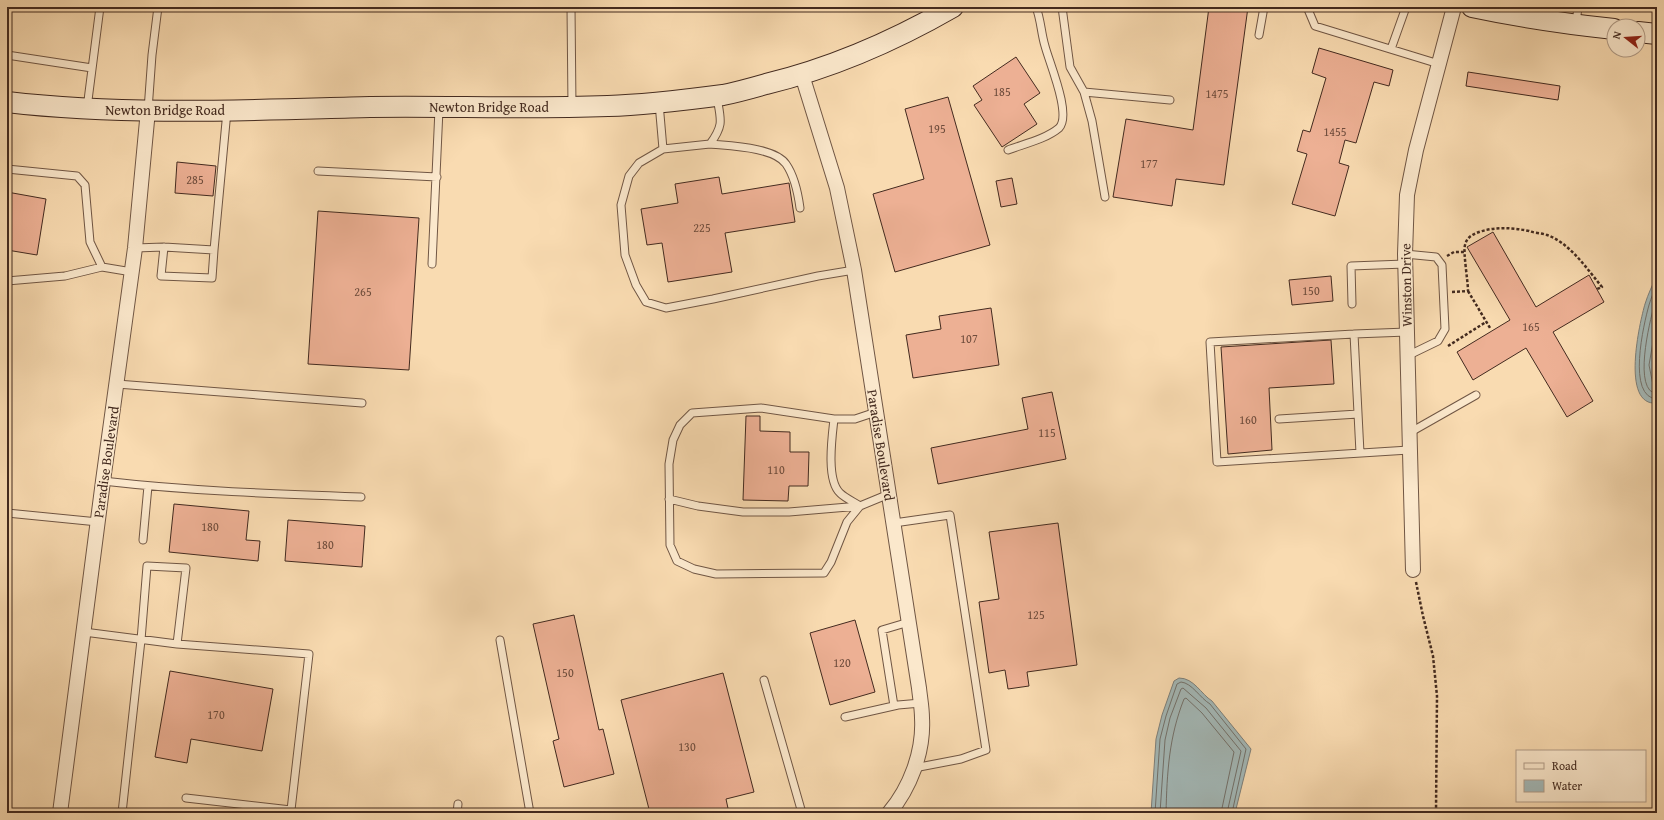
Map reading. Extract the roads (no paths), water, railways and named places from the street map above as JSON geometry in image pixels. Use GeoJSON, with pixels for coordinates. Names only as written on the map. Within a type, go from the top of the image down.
{"type":"FeatureCollection","features":[{"type":"Feature","properties":{"kind":"main road"},"geometry":{"type":"LineString","coordinates":[[1472,7],[1577,16],[1606,26]]}},
{"type":"Feature","properties":{"kind":"main road","name":"Newton Bridge Road"},"geometry":{"type":"LineString","coordinates":[[7,102],[87,109],[148,110],[440,106],[572,107],[658,103],[716,95],[802,75],[860,54],[942,9]]}},
{"type":"Feature","properties":{"kind":"main road"},"geometry":{"type":"LineString","coordinates":[[1646,33],[1657,34]]}},
{"type":"Feature","properties":{"kind":"street","name":"Winston Drive"},"geometry":{"type":"LineString","coordinates":[[1413,570],[1409,450],[1405,219],[1410,172],[1454,7]]}},
{"type":"Feature","properties":{"kind":"street","name":"Paradise Boulevard"},"geometry":{"type":"LineString","coordinates":[[802,75],[837,188],[854,270],[921,703],[922,720],[920,750],[914,768],[899,801],[889,813]]}},
{"type":"Feature","properties":{"kind":"street","name":"Paradise Boulevard"},"geometry":{"type":"LineString","coordinates":[[60,813],[132,272],[148,110]]}},
{"type":"Feature","properties":{"kind":"lane"},"geometry":{"type":"LineString","coordinates":[[87,109],[100,7]]}},
{"type":"Feature","properties":{"kind":"lane"},"geometry":{"type":"LineString","coordinates":[[148,110],[152,55],[158,7]]}},
{"type":"Feature","properties":{"kind":"lane"},"geometry":{"type":"LineString","coordinates":[[571,7],[572,107]]}},
{"type":"Feature","properties":{"kind":"lane"},"geometry":{"type":"LineString","coordinates":[[1008,150],[1045,136],[1060,127],[1063,119],[1061,95],[1044,44],[1036,7]]}},
{"type":"Feature","properties":{"kind":"lane"},"geometry":{"type":"LineString","coordinates":[[1062,7],[1070,67],[1084,92],[1092,121],[1105,197]]}},
{"type":"Feature","properties":{"kind":"lane"},"geometry":{"type":"LineString","coordinates":[[1259,35],[1264,7]]}},
{"type":"Feature","properties":{"kind":"lane"},"geometry":{"type":"LineString","coordinates":[[1307,7],[1315,26],[1439,64]]}},
{"type":"Feature","properties":{"kind":"lane"},"geometry":{"type":"LineString","coordinates":[[1391,49],[1406,7]]}},
{"type":"Feature","properties":{"kind":"lane"},"geometry":{"type":"LineString","coordinates":[[7,55],[92,68]]}},
{"type":"Feature","properties":{"kind":"lane"},"geometry":{"type":"LineString","coordinates":[[1084,92],[1170,100]]}},
{"type":"Feature","properties":{"kind":"lane"},"geometry":{"type":"LineString","coordinates":[[710,144],[719,131],[720,117],[716,95]]}},
{"type":"Feature","properties":{"kind":"lane"},"geometry":{"type":"LineString","coordinates":[[658,103],[663,149]]}},
{"type":"Feature","properties":{"kind":"lane"},"geometry":{"type":"LineString","coordinates":[[432,264],[440,106]]}},
{"type":"Feature","properties":{"kind":"lane"},"geometry":{"type":"LineString","coordinates":[[164,247],[161,276],[212,278],[227,110]]}},
{"type":"Feature","properties":{"kind":"lane"},"geometry":{"type":"LineString","coordinates":[[800,208],[797,188],[785,163],[769,152],[710,144],[663,149],[639,163],[629,176],[621,205],[625,255],[636,284],[646,302],[666,308],[713,300],[818,276],[854,270]]}},
{"type":"Feature","properties":{"kind":"lane"},"geometry":{"type":"LineString","coordinates":[[7,169],[77,176],[85,186],[90,242],[102,267]]}},
{"type":"Feature","properties":{"kind":"lane"},"geometry":{"type":"LineString","coordinates":[[318,171],[437,177]]}},
{"type":"Feature","properties":{"kind":"lane"},"geometry":{"type":"LineString","coordinates":[[135,248],[164,247],[214,250]]}},
{"type":"Feature","properties":{"kind":"lane"},"geometry":{"type":"LineString","coordinates":[[1352,304],[1351,266],[1405,259],[1437,259],[1442,265],[1445,329],[1437,342],[1407,356]]}},
{"type":"Feature","properties":{"kind":"lane"},"geometry":{"type":"LineString","coordinates":[[7,281],[65,276],[102,267],[132,272]]}},
{"type":"Feature","properties":{"kind":"lane"},"geometry":{"type":"LineString","coordinates":[[1407,332],[1210,342],[1217,462],[1409,450]]}},
{"type":"Feature","properties":{"kind":"lane"},"geometry":{"type":"LineString","coordinates":[[1354,334],[1360,453]]}},
{"type":"Feature","properties":{"kind":"lane"},"geometry":{"type":"LineString","coordinates":[[117,384],[362,403]]}},
{"type":"Feature","properties":{"kind":"lane"},"geometry":{"type":"LineString","coordinates":[[1409,433],[1476,395]]}},
{"type":"Feature","properties":{"kind":"lane"},"geometry":{"type":"LineString","coordinates":[[860,506],[847,522],[831,562],[824,572],[716,574],[694,569],[677,561],[670,544],[669,464],[673,440],[680,425],[692,413],[761,408],[834,419],[855,419],[876,412]]}},
{"type":"Feature","properties":{"kind":"lane"},"geometry":{"type":"LineString","coordinates":[[1279,419],[1358,414]]}},
{"type":"Feature","properties":{"kind":"lane"},"geometry":{"type":"LineString","coordinates":[[834,419],[831,463],[835,484],[839,492],[860,506]]}},
{"type":"Feature","properties":{"kind":"lane"},"geometry":{"type":"LineString","coordinates":[[103,481],[148,486],[267,494],[361,497]]}},
{"type":"Feature","properties":{"kind":"lane"},"geometry":{"type":"LineString","coordinates":[[143,540],[148,486]]}},
{"type":"Feature","properties":{"kind":"lane"},"geometry":{"type":"LineString","coordinates":[[670,499],[698,506],[743,512],[789,512],[860,506],[889,494]]}},
{"type":"Feature","properties":{"kind":"lane"},"geometry":{"type":"LineString","coordinates":[[7,512],[98,522]]}},
{"type":"Feature","properties":{"kind":"lane"},"geometry":{"type":"LineString","coordinates":[[894,523],[950,515],[986,750],[961,759],[914,768]]}},
{"type":"Feature","properties":{"kind":"lane"},"geometry":{"type":"LineString","coordinates":[[122,813],[141,640],[147,566],[186,568],[177,644]]}},
{"type":"Feature","properties":{"kind":"lane"},"geometry":{"type":"LineString","coordinates":[[894,706],[882,630],[909,622]]}},
{"type":"Feature","properties":{"kind":"lane"},"geometry":{"type":"LineString","coordinates":[[84,632],[177,644],[309,654],[292,810],[186,798]]}},
{"type":"Feature","properties":{"kind":"lane"},"geometry":{"type":"LineString","coordinates":[[500,640],[530,813]]}},
{"type":"Feature","properties":{"kind":"lane"},"geometry":{"type":"LineString","coordinates":[[764,680],[802,813]]}},
{"type":"Feature","properties":{"kind":"lane"},"geometry":{"type":"LineString","coordinates":[[845,717],[894,706],[921,703]]}},
{"type":"Feature","properties":{"kind":"lane"},"geometry":{"type":"LineString","coordinates":[[457,813],[458,804]]}},
{"type":"Feature","properties":{"kind":"water"},"geometry":{"type":"Polygon","coordinates":[[[1657,275],[1657,403],[1646,401],[1639,392],[1635,361],[1645,304],[1657,275]]]}},
{"type":"Feature","properties":{"kind":"water"},"geometry":{"type":"Polygon","coordinates":[[[1179,678],[1193,683],[1212,701],[1251,749],[1235,813],[1151,813],[1156,739],[1162,715],[1174,681],[1179,678]]]}}]}
